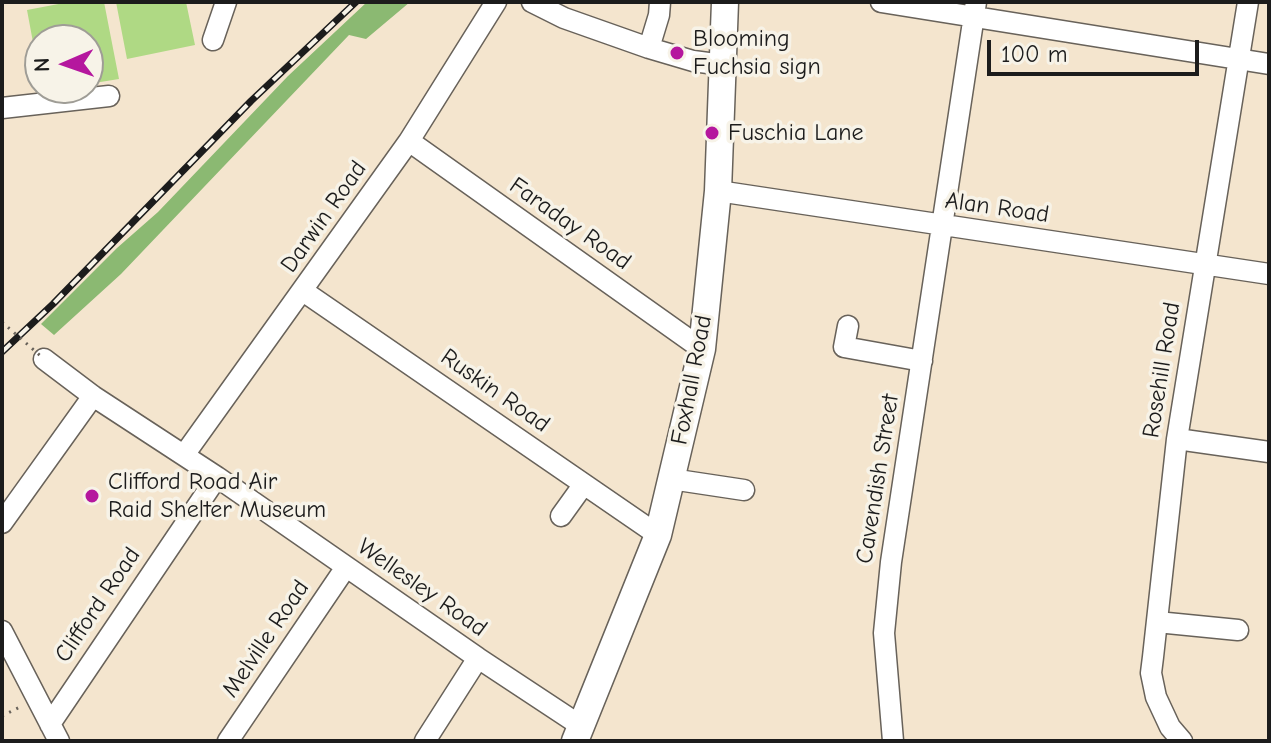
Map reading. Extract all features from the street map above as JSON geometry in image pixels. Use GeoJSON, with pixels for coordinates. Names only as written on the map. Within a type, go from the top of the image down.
{"type":"FeatureCollection","features":[{"type":"Feature","properties":{"kind":"main road","name":"Foxhall Road"},"geometry":{"type":"LineString","coordinates":[[578,734],[658,535],[702,349],[718,191],[725,2]]}},
{"type":"Feature","properties":{"kind":"street"},"geometry":{"type":"LineString","coordinates":[[213,40],[226,2]]}},
{"type":"Feature","properties":{"kind":"street","name":"Darwin Road"},"geometry":{"type":"LineString","coordinates":[[184,455],[409,141],[496,2]]}},
{"type":"Feature","properties":{"kind":"street"},"geometry":{"type":"LineString","coordinates":[[532,2],[564,18],[649,48],[693,61],[723,65]]}},
{"type":"Feature","properties":{"kind":"street"},"geometry":{"type":"LineString","coordinates":[[649,48],[660,2]]}},
{"type":"Feature","properties":{"kind":"street"},"geometry":{"type":"LineString","coordinates":[[881,2],[975,9],[1269,64]]}},
{"type":"Feature","properties":{"kind":"street","name":"Rosehill Road"},"geometry":{"type":"LineString","coordinates":[[1182,741],[1170,727],[1156,697],[1151,673],[1177,439],[1248,2]]}},
{"type":"Feature","properties":{"kind":"street","name":"Cavendish Street"},"geometry":{"type":"LineString","coordinates":[[893,741],[884,633],[891,562],[975,9]]}},
{"type":"Feature","properties":{"kind":"street"},"geometry":{"type":"LineString","coordinates":[[2,108],[109,96]]}},
{"type":"Feature","properties":{"kind":"street","name":"Faraday Road"},"geometry":{"type":"LineString","coordinates":[[409,141],[702,349]]}},
{"type":"Feature","properties":{"kind":"street","name":"Alan Road"},"geometry":{"type":"LineString","coordinates":[[718,191],[1269,274]]}},
{"type":"Feature","properties":{"kind":"street","name":"Ruskin Road"},"geometry":{"type":"LineString","coordinates":[[303,291],[658,535]]}},
{"type":"Feature","properties":{"kind":"street"},"geometry":{"type":"LineString","coordinates":[[848,326],[844,347],[922,361]]}},
{"type":"Feature","properties":{"kind":"street","name":"Wellesley Road"},"geometry":{"type":"LineString","coordinates":[[44,359],[93,396],[217,477],[478,658],[578,734]]}},
{"type":"Feature","properties":{"kind":"street"},"geometry":{"type":"LineString","coordinates":[[2,523],[93,396]]}},
{"type":"Feature","properties":{"kind":"street"},"geometry":{"type":"LineString","coordinates":[[1177,439],[1269,452]]}},
{"type":"Feature","properties":{"kind":"street","name":"Clifford Road"},"geometry":{"type":"LineString","coordinates":[[55,732],[217,477]]}},
{"type":"Feature","properties":{"kind":"street"},"geometry":{"type":"LineString","coordinates":[[671,479],[744,490]]}},
{"type":"Feature","properties":{"kind":"street"},"geometry":{"type":"LineString","coordinates":[[561,516],[584,484]]}},
{"type":"Feature","properties":{"kind":"street","name":"Melville Road"},"geometry":{"type":"LineString","coordinates":[[228,741],[346,567]]}},
{"type":"Feature","properties":{"kind":"street"},"geometry":{"type":"LineString","coordinates":[[1157,622],[1238,630]]}},
{"type":"Feature","properties":{"kind":"street"},"geometry":{"type":"LineString","coordinates":[[2,631],[55,732]]}},
{"type":"Feature","properties":{"kind":"street"},"geometry":{"type":"LineString","coordinates":[[425,741],[478,658]]}},
{"type":"Feature","properties":{"kind":"path"},"geometry":{"type":"LineString","coordinates":[[2,322],[44,359]]}},
{"type":"Feature","properties":{"kind":"path"},"geometry":{"type":"LineString","coordinates":[[2,716],[36,698]]}},
{"type":"Feature","properties":{"kind":"green space"},"geometry":{"type":"Polygon","coordinates":[[[69,2],[104,2],[119,79],[104,81],[104,24],[30,24],[27,10],[69,2]]]}},
{"type":"Feature","properties":{"kind":"green space"},"geometry":{"type":"Polygon","coordinates":[[[116,2],[186,2],[195,45],[127,59],[116,2]]]}},
{"type":"Feature","properties":{"kind":"green space"},"geometry":{"type":"Polygon","coordinates":[[[367,2],[410,2],[366,39],[349,35],[121,274],[54,335],[41,324],[158,212],[288,76],[367,2]]]}},
{"type":"Feature","properties":{"kind":"railway"},"geometry":{"type":"LineString","coordinates":[[2,352],[53,304],[251,101],[356,2]]}},
{"type":"Feature","properties":{"kind":"place","name":"Blooming Fuchsia sign"},"geometry":{"type":"Point","coordinates":[677,53]}},
{"type":"Feature","properties":{"kind":"place","name":"Fuschia Lane"},"geometry":{"type":"Point","coordinates":[712,133]}},
{"type":"Feature","properties":{"kind":"place","name":"Clifford Road Air Raid Shelter Museum"},"geometry":{"type":"Point","coordinates":[92,496]}}]}
